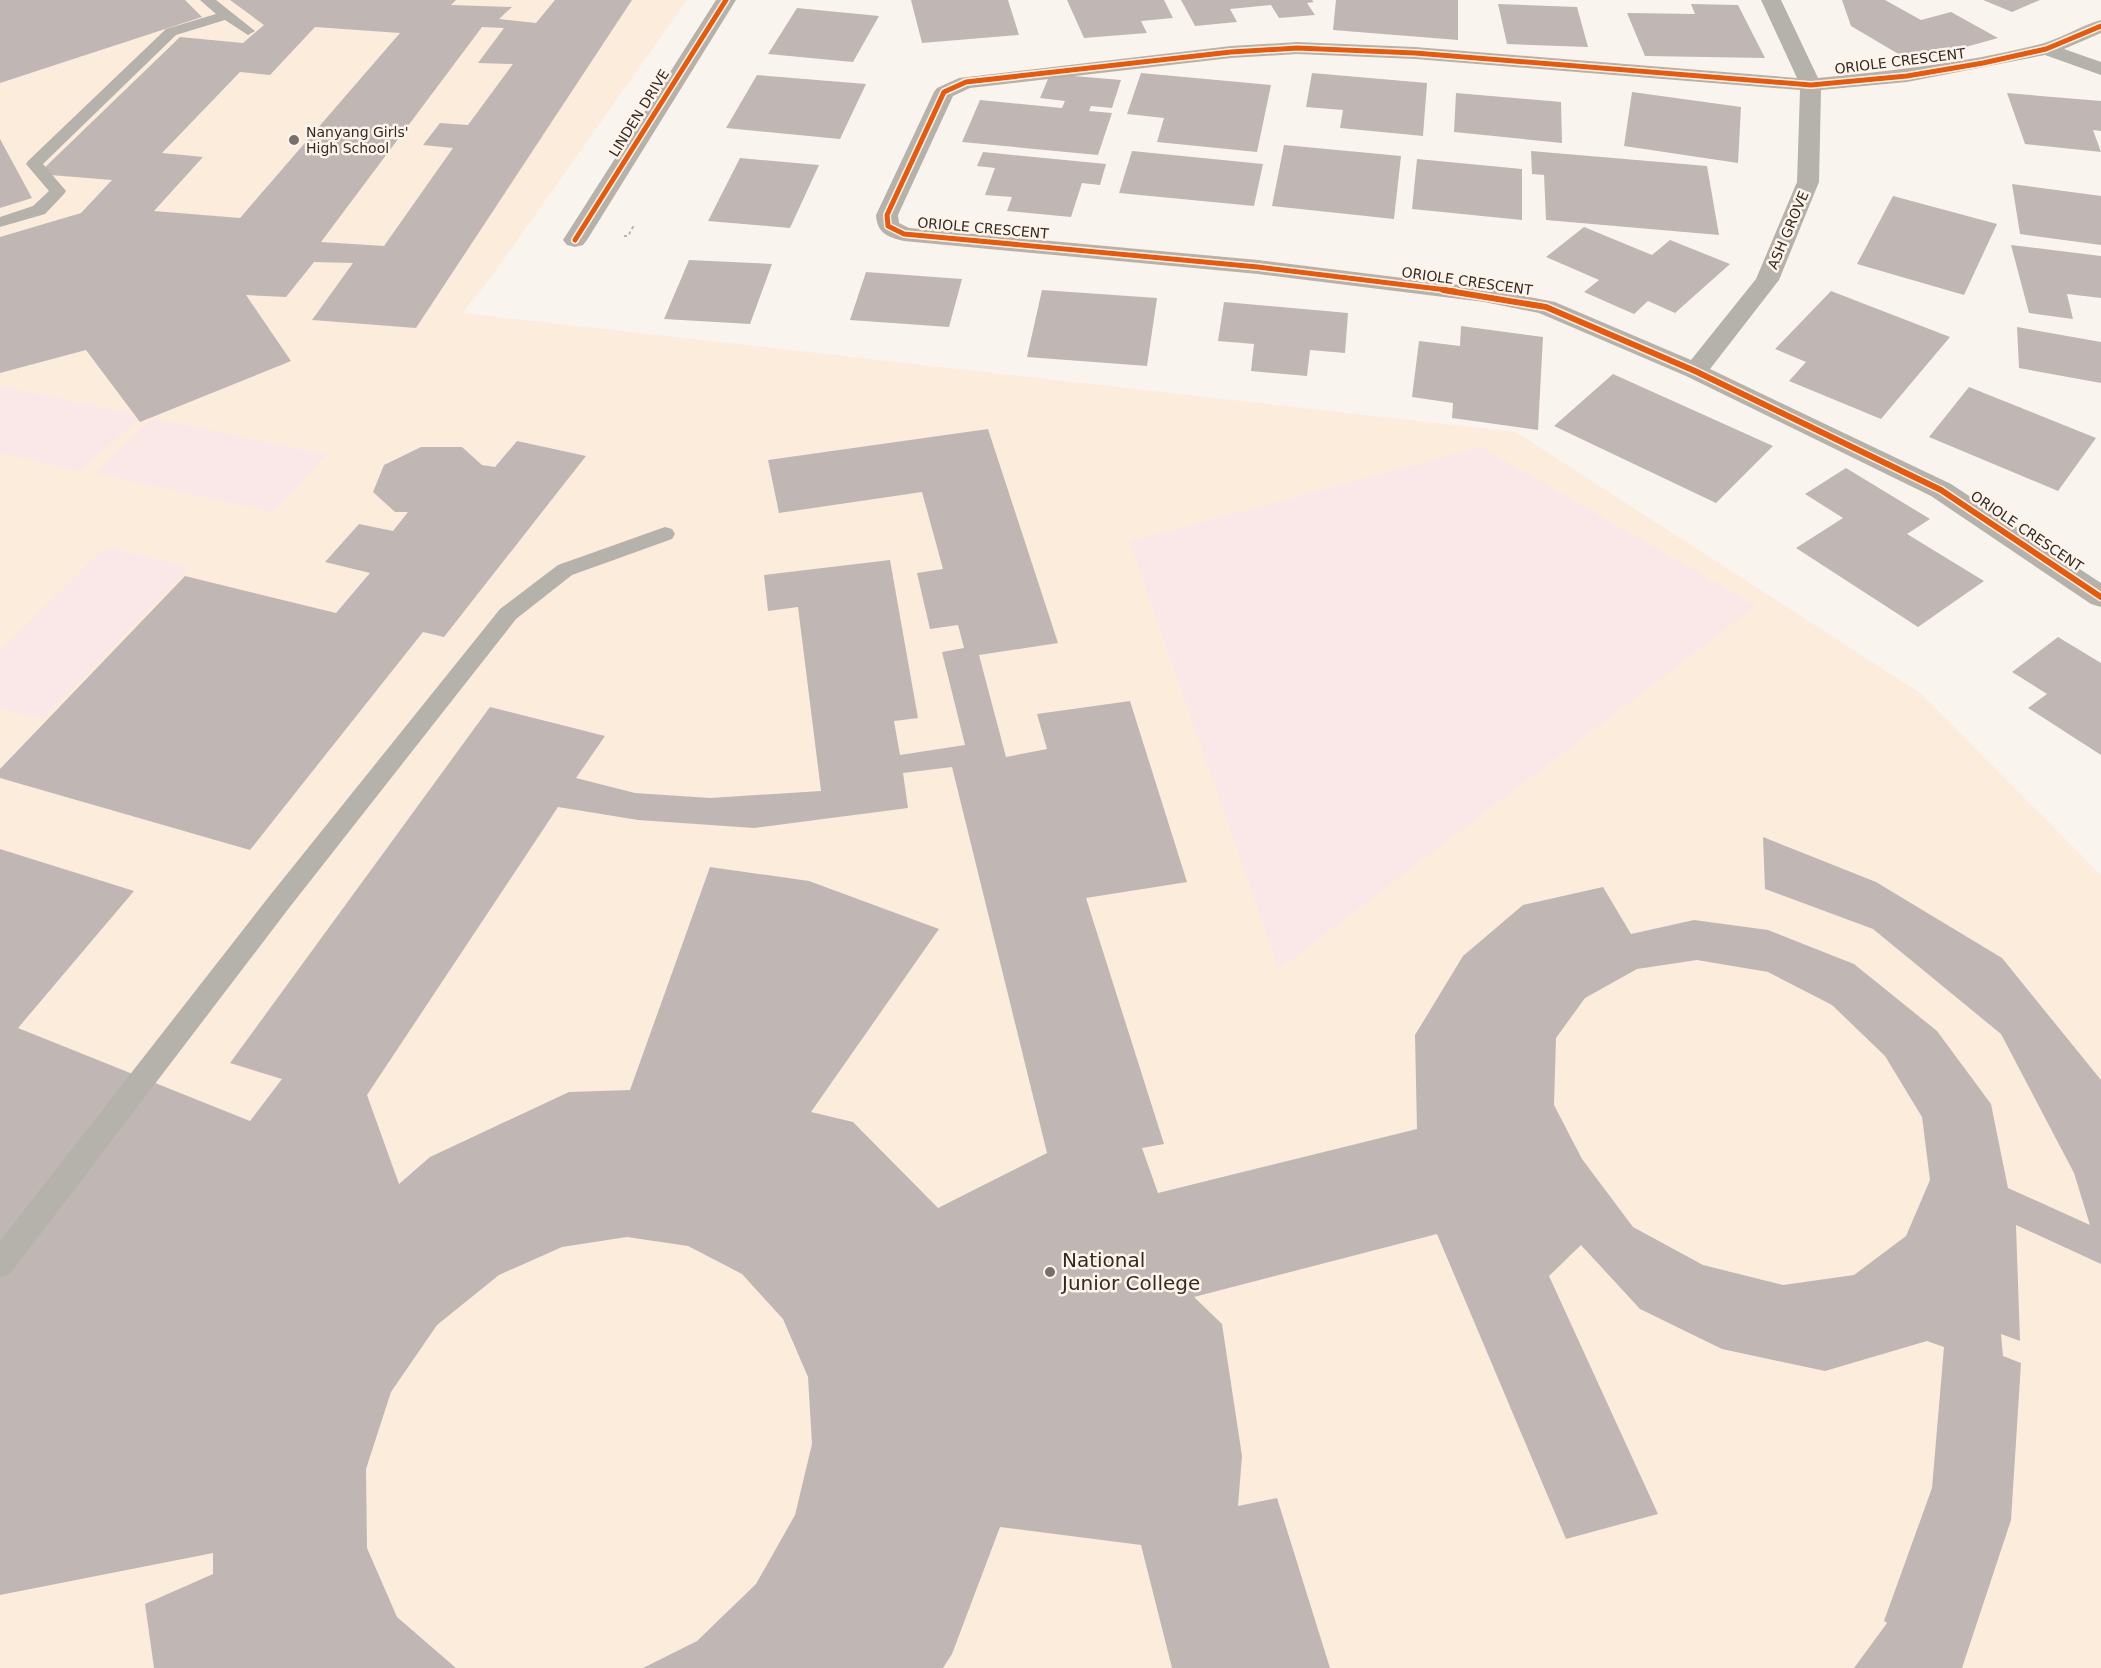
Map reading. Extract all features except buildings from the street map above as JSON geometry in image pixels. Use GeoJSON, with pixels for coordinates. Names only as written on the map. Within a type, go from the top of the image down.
{"type":"FeatureCollection","features":[{"type":"Feature","properties":{"kind":"street","name":"LINDEN DRIVE"},"geometry":{"type":"LineString","coordinates":[[574,240],[726,0]]}},
{"type":"Feature","properties":{"kind":"street","name":"ASH GROVE"},"geometry":{"type":"LineString","coordinates":[[1695,371],[1767,280],[1808,182],[1811,85],[1771,0]]}},
{"type":"Feature","properties":{"kind":"street","name":"ORIOLE CRESCENT"},"geometry":{"type":"LineString","coordinates":[[2101,26],[2046,49],[1983,63],[1907,76],[1811,85],[1415,53],[1297,48],[1231,52],[966,82],[944,92],[887,215],[888,226],[904,234],[1258,267],[1484,295],[1546,307],[1695,371],[1941,490],[2101,597]]}},
{"type":"Feature","properties":{"kind":"street"},"geometry":{"type":"LineString","coordinates":[[2046,49],[2101,69]]}},
{"type":"Feature","properties":{"kind":"lane"},"geometry":{"type":"LineString","coordinates":[[207,0],[248,31]]}},
{"type":"Feature","properties":{"kind":"lane"},"geometry":{"type":"LineString","coordinates":[[0,222],[39,210],[58,191],[34,164],[171,32],[227,15]]}},
{"type":"Feature","properties":{"kind":"lane"},"geometry":{"type":"LineString","coordinates":[[0,1264],[280,901],[508,614],[565,570],[665,534]]}},
{"type":"Feature","properties":{"kind":"shaded area","name":"National Junior College"},"geometry":{"type":"Polygon","coordinates":[[[0,0],[687,0],[489,280],[462,313],[1516,432],[1920,693],[2101,875],[2101,1668],[0,1668],[0,0]]]}},
{"type":"Feature","properties":{"kind":"shaded area"},"geometry":{"type":"Polygon","coordinates":[[[0,386],[141,416],[81,471],[0,453],[0,386]]]}},
{"type":"Feature","properties":{"kind":"shaded area"},"geometry":{"type":"Polygon","coordinates":[[[153,418],[326,455],[273,512],[95,473],[153,418]]]}},
{"type":"Feature","properties":{"kind":"shaded area"},"geometry":{"type":"Polygon","coordinates":[[[1481,447],[1756,606],[1279,969],[1130,542],[1481,447]]]}},
{"type":"Feature","properties":{"kind":"shaded area"},"geometry":{"type":"Polygon","coordinates":[[[106,547],[189,567],[44,719],[0,708],[0,651],[106,547]]]}},
{"type":"Feature","properties":{"kind":"cycle path"},"geometry":{"type":"LineString","coordinates":[[575,240],[726,0]]}},
{"type":"Feature","properties":{"kind":"cycle path"},"geometry":{"type":"LineString","coordinates":[[2101,26],[2046,49],[1983,63],[1907,76],[1811,85],[1415,53],[1297,48],[1231,52],[966,82],[944,92],[887,215],[888,226],[904,234],[1258,267],[1484,295],[1546,307],[1695,371],[1941,490],[2101,597]]}},
{"type":"Feature","properties":{"kind":"place","name":"Nanyang Girls' High School"},"geometry":{"type":"Point","coordinates":[294,140]}},
{"type":"Feature","properties":{"kind":"place","name":"National Junior College"},"geometry":{"type":"Point","coordinates":[1050,1272]}}]}
